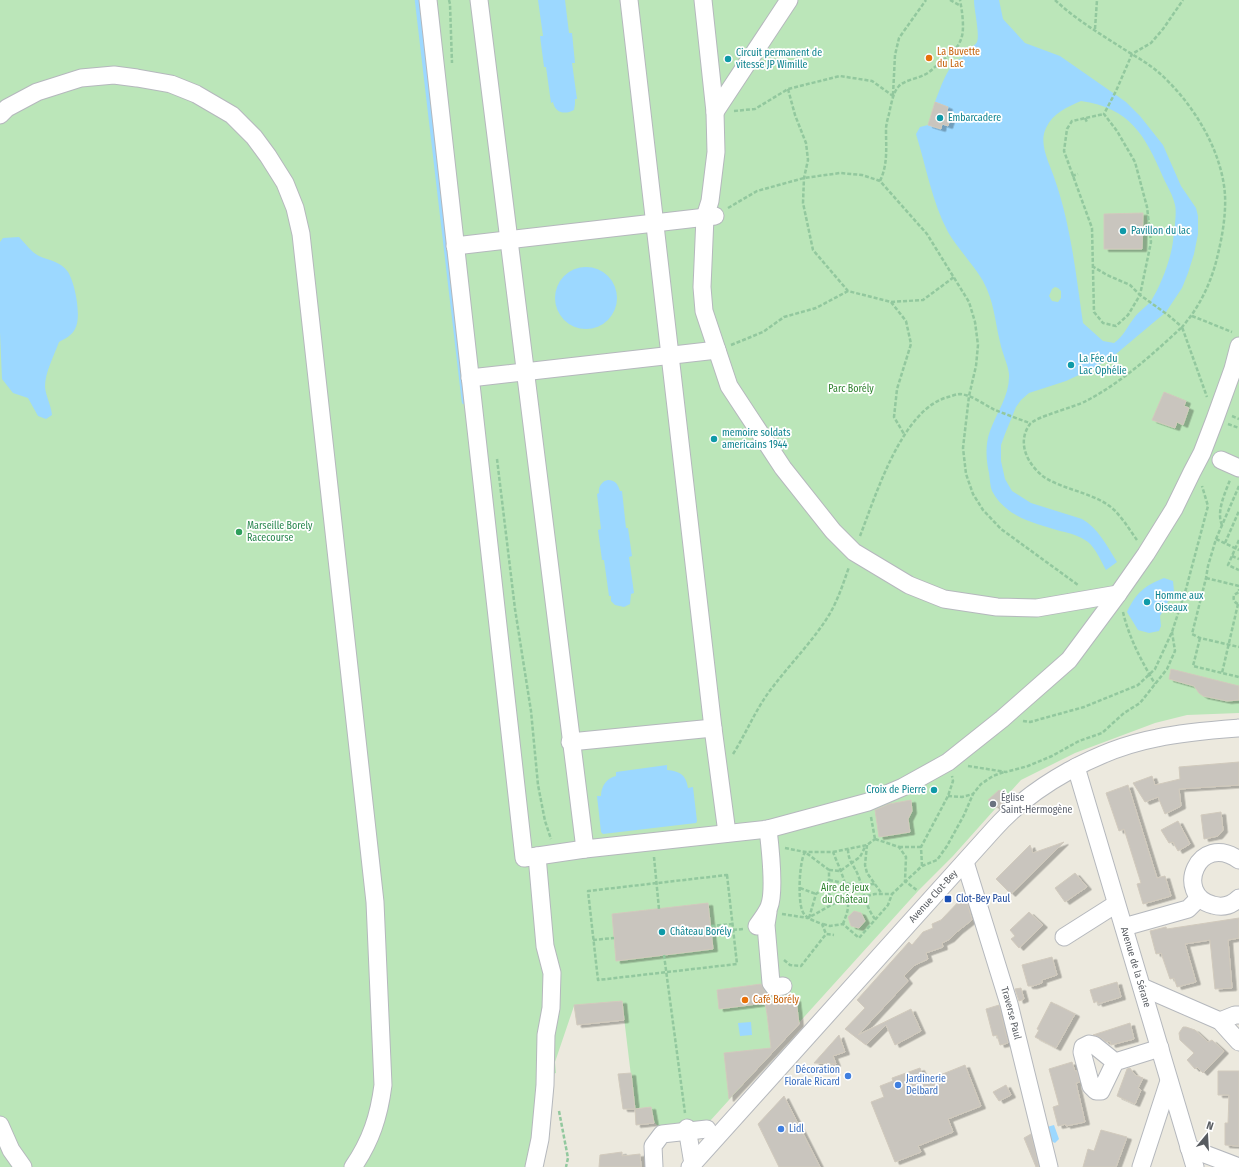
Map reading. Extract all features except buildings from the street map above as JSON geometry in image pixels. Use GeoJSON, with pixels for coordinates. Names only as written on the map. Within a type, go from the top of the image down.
{"type":"FeatureCollection","features":[{"type":"Feature","properties":{"kind":"street"},"geometry":{"type":"LineString","coordinates":[[428,0],[524,858],[584,849],[768,829],[868,802],[903,787],[948,762],[1002,719],[1069,660],[1146,554],[1174,509],[1202,453],[1225,419],[1233,369],[1239,346]]}},
{"type":"Feature","properties":{"kind":"street"},"geometry":{"type":"LineString","coordinates":[[479,0],[584,849]]}},
{"type":"Feature","properties":{"kind":"street"},"geometry":{"type":"LineString","coordinates":[[629,0],[713,728],[727,833]]}},
{"type":"Feature","properties":{"kind":"street"},"geometry":{"type":"LineString","coordinates":[[704,0],[715,112],[716,152],[710,201],[712,216],[702,287],[704,311],[729,386],[783,468],[832,531],[854,552],[909,585],[944,599],[997,607],[1037,608],[1118,594]]}},
{"type":"Feature","properties":{"kind":"street"},"geometry":{"type":"LineString","coordinates":[[715,112],[789,0]]}},
{"type":"Feature","properties":{"kind":"street"},"geometry":{"type":"LineString","coordinates":[[0,114],[7,108],[37,92],[80,78],[114,75],[171,84],[196,94],[232,115],[254,137],[268,156],[285,183],[295,208],[301,234],[375,902],[383,1085],[379,1114],[359,1159],[353,1167]]}},
{"type":"Feature","properties":{"kind":"street"},"geometry":{"type":"LineString","coordinates":[[455,246],[712,216]]}},
{"type":"Feature","properties":{"kind":"street"},"geometry":{"type":"LineString","coordinates":[[470,378],[717,350]]}},
{"type":"Feature","properties":{"kind":"street"},"geometry":{"type":"LineString","coordinates":[[1221,460],[1238,468]]}},
{"type":"Feature","properties":{"kind":"street"},"geometry":{"type":"LineString","coordinates":[[570,742],[713,728]]}},
{"type":"Feature","properties":{"kind":"street","name":"Avenue Clot-Bey"},"geometry":{"type":"LineString","coordinates":[[693,1162],[1004,817],[1018,804],[1042,787],[1076,767],[1115,750],[1156,738],[1204,731],[1239,728]]}},
{"type":"Feature","properties":{"kind":"street","name":"Avenue de la Sérane"},"geometry":{"type":"LineString","coordinates":[[1076,767],[1195,1167]]}},
{"type":"Feature","properties":{"kind":"street"},"geometry":{"type":"LineString","coordinates":[[768,829],[772,895],[766,925],[767,950],[771,983],[774,987],[783,986]]}},
{"type":"Feature","properties":{"kind":"street"},"geometry":{"type":"LineString","coordinates":[[1239,860],[1231,855],[1221,852],[1210,854],[1201,859],[1195,868],[1192,878],[1194,889],[1199,898],[1208,904],[1218,907],[1229,905],[1239,898]]}},
{"type":"Feature","properties":{"kind":"street"},"geometry":{"type":"LineString","coordinates":[[534,1167],[540,1139],[545,1086],[546,1035],[551,1008],[552,973],[545,946],[545,854]]}},
{"type":"Feature","properties":{"kind":"street","name":"Traverse Paul"},"geometry":{"type":"LineString","coordinates":[[965,862],[1009,1004],[1049,1167]]}},
{"type":"Feature","properties":{"kind":"street"},"geometry":{"type":"LineString","coordinates":[[1124,927],[1188,909],[1199,898]]}},
{"type":"Feature","properties":{"kind":"street"},"geometry":{"type":"LineString","coordinates":[[1064,937],[1116,904]]}},
{"type":"Feature","properties":{"kind":"street"},"geometry":{"type":"LineString","coordinates":[[757,926],[769,907]]}},
{"type":"Feature","properties":{"kind":"street"},"geometry":{"type":"LineString","coordinates":[[1142,987],[1220,1021],[1239,1042]]}},
{"type":"Feature","properties":{"kind":"street"},"geometry":{"type":"LineString","coordinates":[[1220,1021],[1235,1015],[1239,1015]]}},
{"type":"Feature","properties":{"kind":"street"},"geometry":{"type":"LineString","coordinates":[[1115,1062],[1160,1048]]}},
{"type":"Feature","properties":{"kind":"street"},"geometry":{"type":"LineString","coordinates":[[1140,1167],[1169,1081]]}},
{"type":"Feature","properties":{"kind":"street"},"geometry":{"type":"LineString","coordinates":[[654,1167],[653,1146],[662,1134],[686,1125],[707,1129],[693,1162]]}},
{"type":"Feature","properties":{"kind":"street"},"geometry":{"type":"LineString","coordinates":[[1,1130],[11,1150],[24,1167]]}},
{"type":"Feature","properties":{"kind":"street"},"geometry":{"type":"LineString","coordinates":[[1189,1148],[1239,1167]]}},
{"type":"Feature","properties":{"kind":"path"},"geometry":{"type":"LineString","coordinates":[[449,0],[452,69]]}},
{"type":"Feature","properties":{"kind":"path"},"geometry":{"type":"LineString","coordinates":[[880,181],[884,173],[886,161],[886,128],[893,96],[895,54],[899,38],[926,0]]}},
{"type":"Feature","properties":{"kind":"path"},"geometry":{"type":"LineString","coordinates":[[950,0],[962,6]]}},
{"type":"Feature","properties":{"kind":"path"},"geometry":{"type":"LineString","coordinates":[[893,96],[900,85],[928,73],[950,55],[961,40],[962,6],[960,0]]}},
{"type":"Feature","properties":{"kind":"path"},"geometry":{"type":"LineString","coordinates":[[719,769],[733,753],[771,688],[798,657],[828,617],[841,590],[882,480],[904,434],[912,422],[926,408],[941,399],[959,394],[969,396],[993,409],[1030,423],[1086,401],[1128,375],[1182,327],[1192,316],[1213,273],[1220,246],[1224,220],[1225,195],[1219,163],[1206,132],[1182,97],[1156,71],[1065,10],[1055,0]]}},
{"type":"Feature","properties":{"kind":"path"},"geometry":{"type":"LineString","coordinates":[[1095,30],[1097,0]]}},
{"type":"Feature","properties":{"kind":"path"},"geometry":{"type":"LineString","coordinates":[[1104,114],[1117,131],[1135,162],[1135,168],[1147,207],[1151,242],[1140,295],[1128,315],[1116,326],[1103,323],[1094,312],[1092,228],[1064,151],[1067,129],[1072,121],[1104,114],[1132,54],[1151,43],[1184,0]]}},
{"type":"Feature","properties":{"kind":"path"},"geometry":{"type":"LineString","coordinates":[[715,112],[755,109],[788,89],[840,76],[872,81],[893,96]]}},
{"type":"Feature","properties":{"kind":"path"},"geometry":{"type":"LineString","coordinates":[[788,89],[795,115],[806,143],[808,160],[804,178],[803,203],[812,250],[848,291],[891,302],[923,300],[954,277]]}},
{"type":"Feature","properties":{"kind":"path"},"geometry":{"type":"LineString","coordinates":[[1085,118],[1087,122]]}},
{"type":"Feature","properties":{"kind":"path"},"geometry":{"type":"LineString","coordinates":[[712,216],[757,191],[804,178],[840,173],[862,175],[880,181],[927,234],[969,302],[975,322],[978,345],[976,366],[969,396],[963,448],[966,474],[973,494],[983,510],[1001,529],[1097,598]]}},
{"type":"Feature","properties":{"kind":"path"},"geometry":{"type":"LineString","coordinates":[[1072,176],[1078,174]]}},
{"type":"Feature","properties":{"kind":"path"},"geometry":{"type":"LineString","coordinates":[[1092,266],[1107,275],[1130,285],[1140,295],[1182,327],[1225,419],[1239,428]]}},
{"type":"Feature","properties":{"kind":"path"},"geometry":{"type":"LineString","coordinates":[[717,350],[763,332],[784,317],[816,308],[848,291]]}},
{"type":"Feature","properties":{"kind":"path"},"geometry":{"type":"LineString","coordinates":[[891,302],[906,322],[911,344],[897,389],[894,417],[904,434]]}},
{"type":"Feature","properties":{"kind":"path"},"geometry":{"type":"LineString","coordinates":[[1192,316],[1239,335]]}},
{"type":"Feature","properties":{"kind":"path"},"geometry":{"type":"LineString","coordinates":[[1225,419],[1239,419]]}},
{"type":"Feature","properties":{"kind":"path"},"geometry":{"type":"LineString","coordinates":[[1030,423],[1026,434],[1024,451],[1030,463],[1037,472],[1047,479],[1109,505],[1125,523],[1146,554]]}},
{"type":"Feature","properties":{"kind":"path"},"geometry":{"type":"LineString","coordinates":[[497,458],[514,602],[531,711],[538,784],[550,838],[545,854]]}},
{"type":"Feature","properties":{"kind":"path"},"geometry":{"type":"LineString","coordinates":[[1222,525],[1219,519],[1223,499],[1232,477],[1238,468]]}},
{"type":"Feature","properties":{"kind":"path"},"geometry":{"type":"LineString","coordinates":[[1002,719],[1030,722],[1084,707],[1138,684],[1155,669],[1172,632],[1186,589],[1208,506],[1203,486],[1192,472]]}},
{"type":"Feature","properties":{"kind":"path"},"geometry":{"type":"LineString","coordinates":[[1239,486],[1216,539],[1192,634],[1200,638],[1239,647]]}},
{"type":"Feature","properties":{"kind":"path"},"geometry":{"type":"LineString","coordinates":[[1225,543],[1239,511]]}},
{"type":"Feature","properties":{"kind":"path"},"geometry":{"type":"LineString","coordinates":[[1216,539],[1239,550]]}},
{"type":"Feature","properties":{"kind":"path"},"geometry":{"type":"LineString","coordinates":[[1239,540],[1228,565],[1239,570]]}},
{"type":"Feature","properties":{"kind":"path"},"geometry":{"type":"LineString","coordinates":[[1232,556],[1239,559]]}},
{"type":"Feature","properties":{"kind":"path"},"geometry":{"type":"LineString","coordinates":[[1206,578],[1239,588],[1238,592],[1234,595],[1235,602],[1239,604],[1222,673]]}},
{"type":"Feature","properties":{"kind":"path"},"geometry":{"type":"LineString","coordinates":[[1118,594],[1126,624],[1134,645],[1155,684]]}},
{"type":"Feature","properties":{"kind":"path"},"geometry":{"type":"LineString","coordinates":[[769,907],[782,914],[808,918],[830,926],[843,924],[859,938],[888,905],[892,894],[905,881],[922,866],[937,860],[948,846],[964,815],[972,794],[981,784],[993,776],[1028,766],[1052,756],[1079,741],[1102,733],[1124,713],[1140,703],[1167,669],[1175,652],[1172,632]]}},
{"type":"Feature","properties":{"kind":"path"},"geometry":{"type":"LineString","coordinates":[[1200,638],[1193,666],[1239,677]]}},
{"type":"Feature","properties":{"kind":"path"},"geometry":{"type":"LineString","coordinates":[[922,866],[921,847],[948,796],[952,781],[948,762],[1006,772]]}},
{"type":"Feature","properties":{"kind":"path"},"geometry":{"type":"LineString","coordinates":[[948,796],[962,797],[972,794]]}},
{"type":"Feature","properties":{"kind":"path"},"geometry":{"type":"LineString","coordinates":[[868,802],[875,839]]}},
{"type":"Feature","properties":{"kind":"path"},"geometry":{"type":"LineString","coordinates":[[875,839],[899,847],[921,847]]}},
{"type":"Feature","properties":{"kind":"path"},"geometry":{"type":"LineString","coordinates":[[805,852],[829,870],[840,871],[860,857],[867,845],[875,839]]}},
{"type":"Feature","properties":{"kind":"path"},"geometry":{"type":"LineString","coordinates":[[792,850],[805,852],[833,852],[867,845]]}},
{"type":"Feature","properties":{"kind":"path"},"geometry":{"type":"LineString","coordinates":[[867,845],[865,865],[867,873],[882,894]]}},
{"type":"Feature","properties":{"kind":"path"},"geometry":{"type":"LineString","coordinates":[[899,847],[906,857],[905,881]]}},
{"type":"Feature","properties":{"kind":"path"},"geometry":{"type":"LineString","coordinates":[[848,849],[848,858],[858,875],[870,913],[876,919]]}},
{"type":"Feature","properties":{"kind":"path"},"geometry":{"type":"LineString","coordinates":[[805,852],[802,856],[800,867],[800,888],[802,911],[808,918]]}},
{"type":"Feature","properties":{"kind":"path"},"geometry":{"type":"LineString","coordinates":[[833,852],[844,883],[848,900],[848,908],[843,924]]}},
{"type":"Feature","properties":{"kind":"path"},"geometry":{"type":"LineString","coordinates":[[654,860],[659,908]]}},
{"type":"Feature","properties":{"kind":"path"},"geometry":{"type":"LineString","coordinates":[[808,918],[816,894],[823,889],[828,880],[829,870]]}},
{"type":"Feature","properties":{"kind":"path"},"geometry":{"type":"LineString","coordinates":[[727,875],[733,924],[738,964],[598,980],[588,890],[727,875]]}},
{"type":"Feature","properties":{"kind":"path"},"geometry":{"type":"LineString","coordinates":[[828,880],[861,885],[875,884]]}},
{"type":"Feature","properties":{"kind":"path"},"geometry":{"type":"LineString","coordinates":[[905,881],[918,891]]}},
{"type":"Feature","properties":{"kind":"path"},"geometry":{"type":"LineString","coordinates":[[800,888],[816,894]]}},
{"type":"Feature","properties":{"kind":"path"},"geometry":{"type":"LineString","coordinates":[[823,889],[830,895],[835,903]]}},
{"type":"Feature","properties":{"kind":"path"},"geometry":{"type":"LineString","coordinates":[[808,918],[835,903],[882,894],[892,894]]}},
{"type":"Feature","properties":{"kind":"path"},"geometry":{"type":"LineString","coordinates":[[711,926],[733,924]]}},
{"type":"Feature","properties":{"kind":"path"},"geometry":{"type":"LineString","coordinates":[[822,924],[826,934]]}},
{"type":"Feature","properties":{"kind":"path"},"geometry":{"type":"LineString","coordinates":[[767,950],[774,952],[790,965],[801,966],[826,934]]}},
{"type":"Feature","properties":{"kind":"path"},"geometry":{"type":"LineString","coordinates":[[826,934],[834,935]]}},
{"type":"Feature","properties":{"kind":"path"},"geometry":{"type":"LineString","coordinates":[[593,940],[614,938]]}},
{"type":"Feature","properties":{"kind":"path"},"geometry":{"type":"LineString","coordinates":[[664,955],[686,1125]]}},
{"type":"Feature","properties":{"kind":"path"},"geometry":{"type":"LineString","coordinates":[[558,1105],[568,1158],[566,1167]]}},
{"type":"Feature","properties":{"kind":"green space"},"geometry":{"type":"Polygon","coordinates":[[[0,0],[1239,0],[1239,713],[1187,715],[1155,723],[1075,753],[1021,780],[953,856],[918,891],[710,1121],[659,1127],[653,1121],[651,1107],[635,1109],[622,1001],[574,1006],[555,1062],[556,1073],[552,1074],[527,1167],[0,1167],[0,0]]]}},
{"type":"Feature","properties":{"kind":"water"},"geometry":{"type":"Polygon","coordinates":[[[538,0],[565,0],[569,33],[572,33],[575,63],[572,63],[577,99],[575,99],[574,110],[571,112],[564,113],[558,111],[553,102],[551,103],[540,36],[543,36],[538,0]]]}},
{"type":"Feature","properties":{"kind":"water"},"geometry":{"type":"Polygon","coordinates":[[[974,0],[999,0],[1003,19],[1025,43],[1060,56],[1126,102],[1140,116],[1163,145],[1181,186],[1196,208],[1198,216],[1198,234],[1188,273],[1182,288],[1166,312],[1116,354],[1094,368],[1066,381],[1029,393],[1016,407],[1001,445],[1001,461],[1005,479],[1012,491],[1031,503],[1082,519],[1093,527],[1102,538],[1117,562],[1106,570],[1096,552],[1088,542],[1075,535],[1021,518],[998,500],[991,487],[987,457],[987,441],[1005,396],[1009,382],[1009,374],[987,289],[979,275],[948,232],[942,220],[933,196],[916,134],[920,127],[928,125],[941,129],[942,124],[952,113],[947,111],[948,107],[935,102],[942,84],[953,65],[962,58],[969,47],[977,42],[978,33],[974,0]],[[1081,101],[1066,108],[1052,118],[1046,128],[1043,141],[1061,197],[1065,215],[1083,323],[1103,341],[1114,343],[1136,316],[1151,301],[1165,272],[1172,248],[1176,208],[1149,148],[1134,126],[1124,117],[1112,110],[1081,101]],[[1055,287],[1052,289],[1049,296],[1052,301],[1058,302],[1061,298],[1061,291],[1055,287]]]}},
{"type":"Feature","properties":{"kind":"water"},"geometry":{"type":"Polygon","coordinates":[[[19,237],[36,254],[58,263],[65,268],[71,277],[77,300],[78,317],[75,329],[70,335],[59,342],[46,376],[46,394],[52,415],[46,419],[38,416],[28,398],[13,393],[2,379],[0,332],[0,242],[3,238],[19,237]]]}},
{"type":"Feature","properties":{"kind":"water"},"geometry":{"type":"Polygon","coordinates":[[[586,267],[598,270],[608,276],[614,286],[617,298],[614,310],[608,320],[598,326],[586,329],[574,326],[564,320],[558,310],[555,298],[558,286],[564,276],[574,270],[586,267]]]}},
{"type":"Feature","properties":{"kind":"water"},"geometry":{"type":"Polygon","coordinates":[[[608,480],[615,482],[620,491],[622,491],[626,528],[628,528],[632,556],[629,557],[634,593],[631,594],[630,604],[624,607],[615,605],[611,601],[611,596],[609,596],[598,530],[601,529],[597,494],[599,493],[601,485],[608,480]]]}},
{"type":"Feature","properties":{"kind":"water"},"geometry":{"type":"Polygon","coordinates":[[[1164,578],[1173,581],[1174,591],[1160,616],[1161,626],[1159,631],[1149,633],[1138,630],[1127,612],[1141,591],[1164,578]]]}},
{"type":"Feature","properties":{"kind":"water"},"geometry":{"type":"Polygon","coordinates":[[[667,765],[667,770],[682,774],[686,780],[688,788],[693,787],[696,823],[603,834],[601,832],[597,796],[601,796],[603,786],[607,781],[616,776],[616,772],[667,765]]]}},
{"type":"Feature","properties":{"kind":"water"},"geometry":{"type":"Polygon","coordinates":[[[751,1022],[752,1035],[740,1036],[738,1023],[751,1022]]]}},
{"type":"Feature","properties":{"kind":"water"},"geometry":{"type":"Polygon","coordinates":[[[1054,1125],[1059,1139],[1055,1143],[1051,1141],[1047,1127],[1054,1125]]]}},
{"type":"Feature","properties":{"kind":"waterway"},"geometry":{"type":"LineString","coordinates":[[417,0],[464,402]]}},
{"type":"Feature","properties":{"kind":"place","name":"La Buvette du Lac"},"geometry":{"type":"Point","coordinates":[929,58]}},
{"type":"Feature","properties":{"kind":"place","name":"Circuit permanent de vitesse JP Wimille"},"geometry":{"type":"Point","coordinates":[728,59]}},
{"type":"Feature","properties":{"kind":"place","name":"Embarcadere"},"geometry":{"type":"Point","coordinates":[940,118]}},
{"type":"Feature","properties":{"kind":"place","name":"Pavillon du lac"},"geometry":{"type":"Point","coordinates":[1123,231]}},
{"type":"Feature","properties":{"kind":"place","name":"La Fée du Lac Ophélie"},"geometry":{"type":"Point","coordinates":[1071,365]}},
{"type":"Feature","properties":{"kind":"place","name":"memoire soldats americains 1944"},"geometry":{"type":"Point","coordinates":[714,439]}},
{"type":"Feature","properties":{"kind":"place","name":"Marseille Borely Racecourse"},"geometry":{"type":"Point","coordinates":[239,532]}},
{"type":"Feature","properties":{"kind":"place","name":"Homme aux Oiseaux"},"geometry":{"type":"Point","coordinates":[1147,602]}},
{"type":"Feature","properties":{"kind":"place","name":"Croix de Pierre"},"geometry":{"type":"Point","coordinates":[934,790]}},
{"type":"Feature","properties":{"kind":"place","name":"Église Saint-Hermogène"},"geometry":{"type":"Point","coordinates":[993,804]}},
{"type":"Feature","properties":{"kind":"place","name":"Clot-Bey Paul"},"geometry":{"type":"Point","coordinates":[948,899]}},
{"type":"Feature","properties":{"kind":"place","name":"Château Borély"},"geometry":{"type":"Point","coordinates":[662,932]}},
{"type":"Feature","properties":{"kind":"place","name":"Café Borély"},"geometry":{"type":"Point","coordinates":[745,1000]}},
{"type":"Feature","properties":{"kind":"place","name":"Décoration Florale Ricard"},"geometry":{"type":"Point","coordinates":[848,1076]}},
{"type":"Feature","properties":{"kind":"place","name":"Jardinerie Delbard"},"geometry":{"type":"Point","coordinates":[898,1085]}},
{"type":"Feature","properties":{"kind":"place","name":"Lidl"},"geometry":{"type":"Point","coordinates":[781,1129]}},
{"type":"Feature","properties":{"kind":"park label","name":"Parc Borély"},"geometry":{"type":"Point","coordinates":[851,389]}},
{"type":"Feature","properties":{"kind":"park label","name":"Aire de jeux du Château"},"geometry":{"type":"Point","coordinates":[845,894]}}]}
